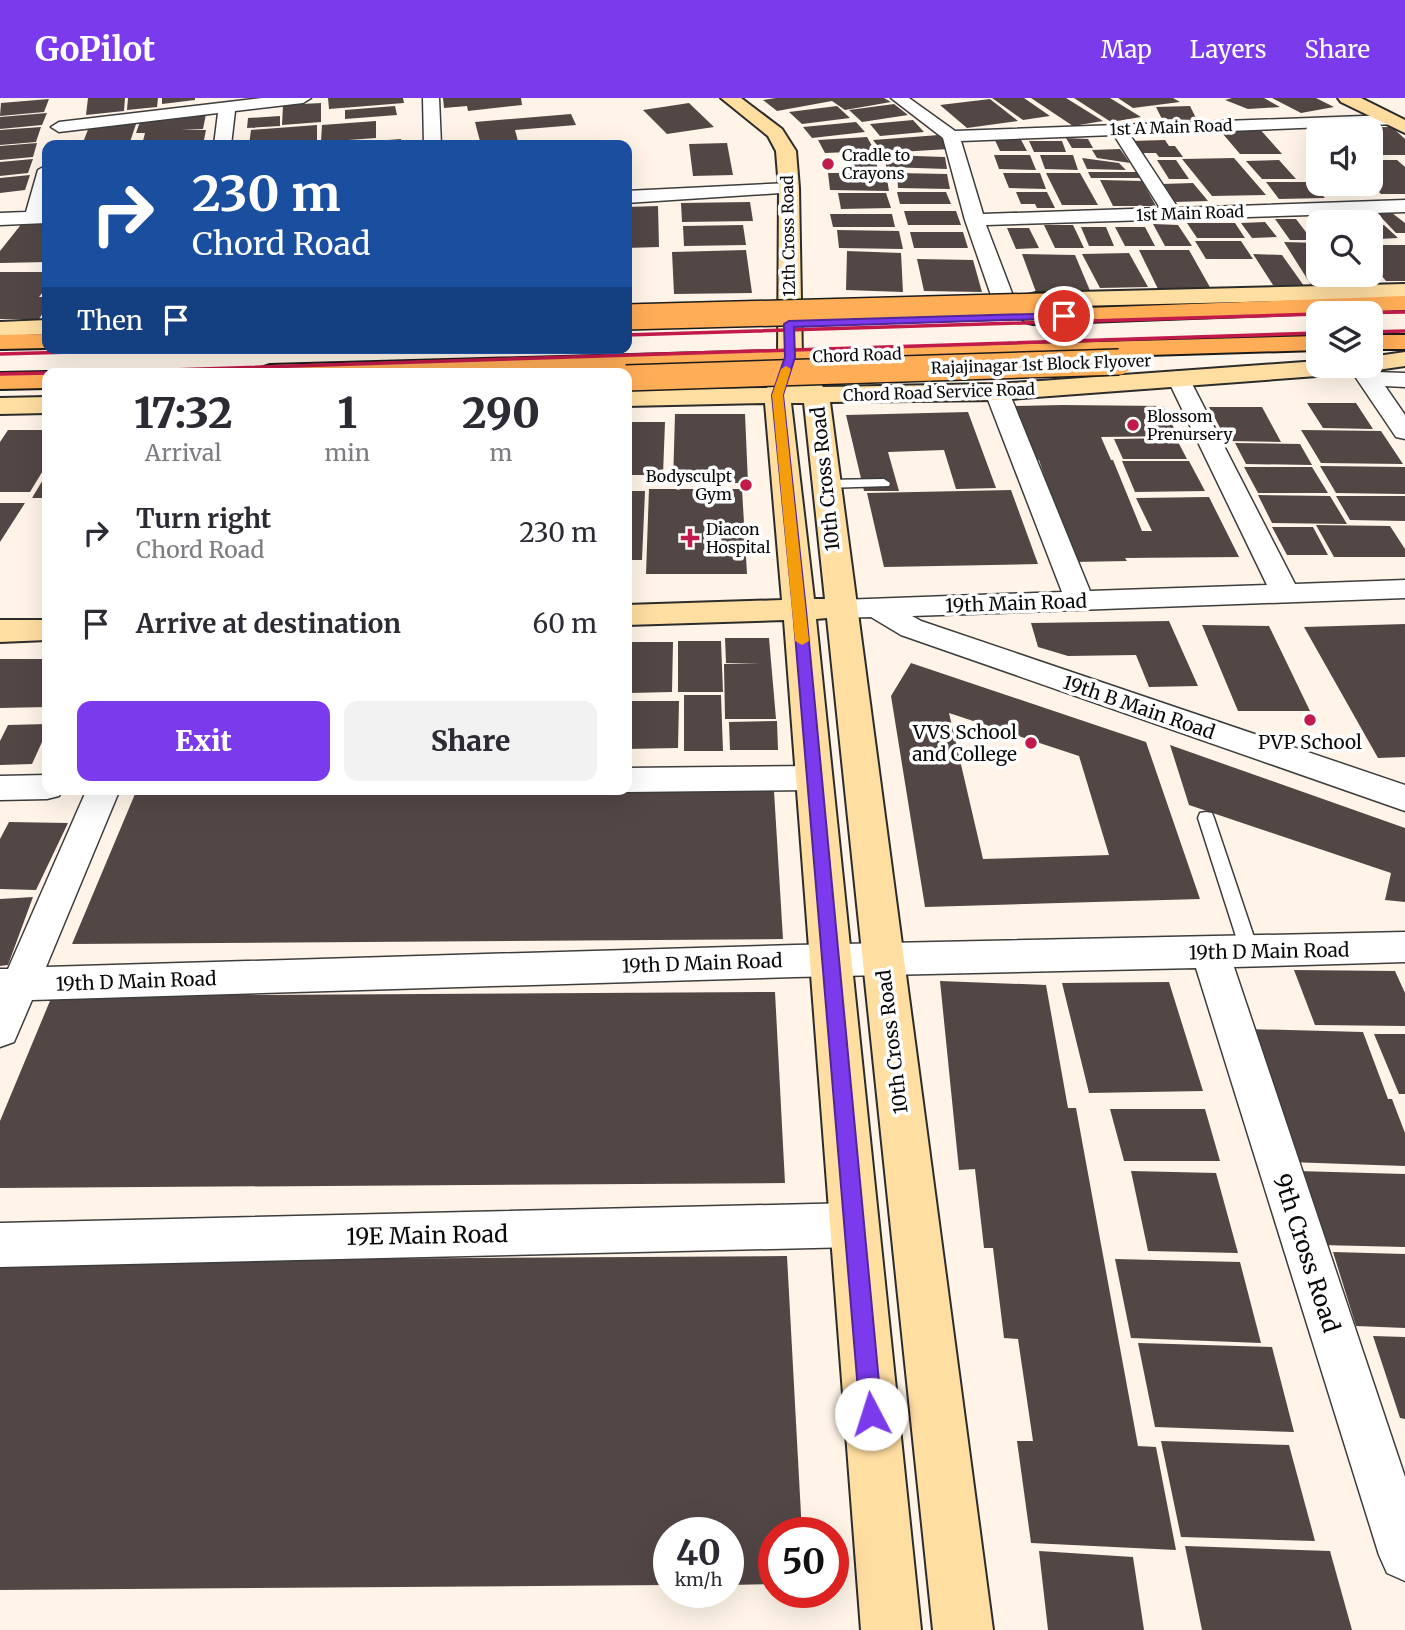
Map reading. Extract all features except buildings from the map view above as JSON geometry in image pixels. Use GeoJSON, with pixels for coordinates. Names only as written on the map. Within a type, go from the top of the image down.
{"type":"FeatureCollection","features":[{"type":"Feature","properties":{"kind":"main road"},"geometry":{"type":"LineString","coordinates":[[632,317],[1125,303],[1200,312]]}},
{"type":"Feature","properties":{"kind":"main road","name":"Chord Road"},"geometry":{"type":"LineString","coordinates":[[632,328],[789,315],[1200,312],[1405,303]]}},
{"type":"Feature","properties":{"kind":"main road"},"geometry":{"type":"LineString","coordinates":[[0,342],[42,341]]}},
{"type":"Feature","properties":{"kind":"main road"},"geometry":{"type":"LineString","coordinates":[[1383,342],[1405,342]]}},
{"type":"Feature","properties":{"kind":"main road","name":"Chord Road"},"geometry":{"type":"LineString","coordinates":[[432,368],[1306,343]]}},
{"type":"Feature","properties":{"kind":"main road","name":"Rajajinagar 1st Block Flyover"},"geometry":{"type":"LineString","coordinates":[[632,378],[1180,361],[1243,345]]}},
{"type":"Feature","properties":{"kind":"main road"},"geometry":{"type":"LineString","coordinates":[[0,381],[42,380]]}},
{"type":"Feature","properties":{"kind":"street"},"geometry":{"type":"LineString","coordinates":[[59,127],[303,98]]}},
{"type":"Feature","properties":{"kind":"street"},"geometry":{"type":"LineString","coordinates":[[431,98],[433,140]]}},
{"type":"Feature","properties":{"kind":"street","name":"12th Cross Road"},"geometry":{"type":"LineString","coordinates":[[730,98],[775,133],[786,151],[789,188],[790,357]]}},
{"type":"Feature","properties":{"kind":"street"},"geometry":{"type":"LineString","coordinates":[[899,98],[951,136],[975,220],[1004,301]]}},
{"type":"Feature","properties":{"kind":"street"},"geometry":{"type":"LineString","coordinates":[[1347,98],[1398,123]]}},
{"type":"Feature","properties":{"kind":"street"},"geometry":{"type":"LineString","coordinates":[[224,140],[227,107]]}},
{"type":"Feature","properties":{"kind":"street"},"geometry":{"type":"LineString","coordinates":[[55,140],[64,108]]}},
{"type":"Feature","properties":{"kind":"street"},"geometry":{"type":"LineString","coordinates":[[1210,111],[1232,124]]}},
{"type":"Feature","properties":{"kind":"street","name":"1st A Main Road"},"geometry":{"type":"LineString","coordinates":[[951,136],[1232,124],[1398,123]]}},
{"type":"Feature","properties":{"kind":"street"},"geometry":{"type":"LineString","coordinates":[[1118,129],[1173,214]]}},
{"type":"Feature","properties":{"kind":"street"},"geometry":{"type":"LineString","coordinates":[[632,197],[789,188]]}},
{"type":"Feature","properties":{"kind":"street","name":"1st Main Road"},"geometry":{"type":"LineString","coordinates":[[975,220],[1405,206]]}},
{"type":"Feature","properties":{"kind":"street"},"geometry":{"type":"LineString","coordinates":[[0,219],[41,218]]}},
{"type":"Feature","properties":{"kind":"street"},"geometry":{"type":"LineString","coordinates":[[632,311],[789,315],[1004,301],[1405,291]]}},
{"type":"Feature","properties":{"kind":"street"},"geometry":{"type":"LineString","coordinates":[[0,329],[42,327]]}},
{"type":"Feature","properties":{"kind":"street","name":"10th Cross Road"},"geometry":{"type":"LineString","coordinates":[[790,357],[816,395],[839,609],[963,1630]]}},
{"type":"Feature","properties":{"kind":"street","name":"10th Cross Road"},"geometry":{"type":"LineString","coordinates":[[790,357],[777,395],[839,609],[814,778],[891,1630]]}},
{"type":"Feature","properties":{"kind":"street"},"geometry":{"type":"LineString","coordinates":[[1383,364],[1405,359]]}},
{"type":"Feature","properties":{"kind":"street","name":"Chord Road Service Road"},"geometry":{"type":"LineString","coordinates":[[632,398],[998,392],[1306,372]]}},
{"type":"Feature","properties":{"kind":"street"},"geometry":{"type":"LineString","coordinates":[[1383,374],[1405,380]]}},
{"type":"Feature","properties":{"kind":"street"},"geometry":{"type":"LineString","coordinates":[[1178,378],[1285,593]]}},
{"type":"Feature","properties":{"kind":"street"},"geometry":{"type":"LineString","coordinates":[[1370,378],[1405,432]]}},
{"type":"Feature","properties":{"kind":"street"},"geometry":{"type":"LineString","coordinates":[[998,392],[1080,601]]}},
{"type":"Feature","properties":{"kind":"street"},"geometry":{"type":"LineString","coordinates":[[0,406],[42,405]]}},
{"type":"Feature","properties":{"kind":"street","name":"19th Main Road"},"geometry":{"type":"LineString","coordinates":[[632,615],[1405,589]]}},
{"type":"Feature","properties":{"kind":"street","name":"19th B Main Road"},"geometry":{"type":"LineString","coordinates":[[839,609],[911,628],[1405,798]]}},
{"type":"Feature","properties":{"kind":"street"},"geometry":{"type":"LineString","coordinates":[[0,631],[42,630]]}},
{"type":"Feature","properties":{"kind":"street"},"geometry":{"type":"LineString","coordinates":[[632,780],[814,778]]}},
{"type":"Feature","properties":{"kind":"street"},"geometry":{"type":"LineString","coordinates":[[0,789],[42,786]]}},
{"type":"Feature","properties":{"kind":"street"},"geometry":{"type":"LineString","coordinates":[[0,1030],[10,985],[101,795]]}},
{"type":"Feature","properties":{"kind":"street","name":"19th D Main Road"},"geometry":{"type":"LineString","coordinates":[[10,985],[1405,947]]}},
{"type":"Feature","properties":{"kind":"street","name":"9th Cross Road"},"geometry":{"type":"LineString","coordinates":[[1230,952],[1405,1555]]}},
{"type":"Feature","properties":{"kind":"street","name":"19E Main Road"},"geometry":{"type":"LineString","coordinates":[[0,1245],[854,1225]]}},
{"type":"Feature","properties":{"kind":"lane"},"geometry":{"type":"LineString","coordinates":[[826,484],[884,483]]}},
{"type":"Feature","properties":{"kind":"lane"},"geometry":{"type":"LineString","coordinates":[[1206,818],[1230,952]]}},
{"type":"Feature","properties":{"kind":"railway"},"geometry":{"type":"LineString","coordinates":[[1383,312],[1405,312]]}},
{"type":"Feature","properties":{"kind":"railway"},"geometry":{"type":"LineString","coordinates":[[632,335],[1306,314]]}},
{"type":"Feature","properties":{"kind":"railway"},"geometry":{"type":"LineString","coordinates":[[1383,332],[1405,331]]}},
{"type":"Feature","properties":{"kind":"railway"},"geometry":{"type":"LineString","coordinates":[[232,368],[1306,333]]}},
{"type":"Feature","properties":{"kind":"railway"},"geometry":{"type":"LineString","coordinates":[[0,354],[42,353]]}},
{"type":"Feature","properties":{"kind":"railway"},"geometry":{"type":"LineString","coordinates":[[0,374],[42,373]]}},
{"type":"Feature","properties":{"kind":"slow traffic"},"geometry":{"type":"LineString","coordinates":[[786,369],[777,395],[802,641]]}},
{"type":"Feature","properties":{"kind":"place","name":"Cradle to Crayons"},"geometry":{"type":"Point","coordinates":[828,164]}},
{"type":"Feature","properties":{"kind":"place","name":"Blossom Prenursery"},"geometry":{"type":"Point","coordinates":[1133,425]}},
{"type":"Feature","properties":{"kind":"place","name":"Bodysculpt Gym"},"geometry":{"type":"Point","coordinates":[746,485]}},
{"type":"Feature","properties":{"kind":"place","name":"Diacon Hospital"},"geometry":{"type":"Point","coordinates":[690,538]}},
{"type":"Feature","properties":{"kind":"place","name":"PVP School"},"geometry":{"type":"Point","coordinates":[1310,720]}},
{"type":"Feature","properties":{"kind":"place","name":"VVS School and College"},"geometry":{"type":"Point","coordinates":[1031,743]}},
{"type":"Feature","properties":{"kind":"route"},"geometry":{"type":"LineString","coordinates":[[871,1414],[800,610],[777,395],[790,357],[789,324],[1064,316]]}}]}
